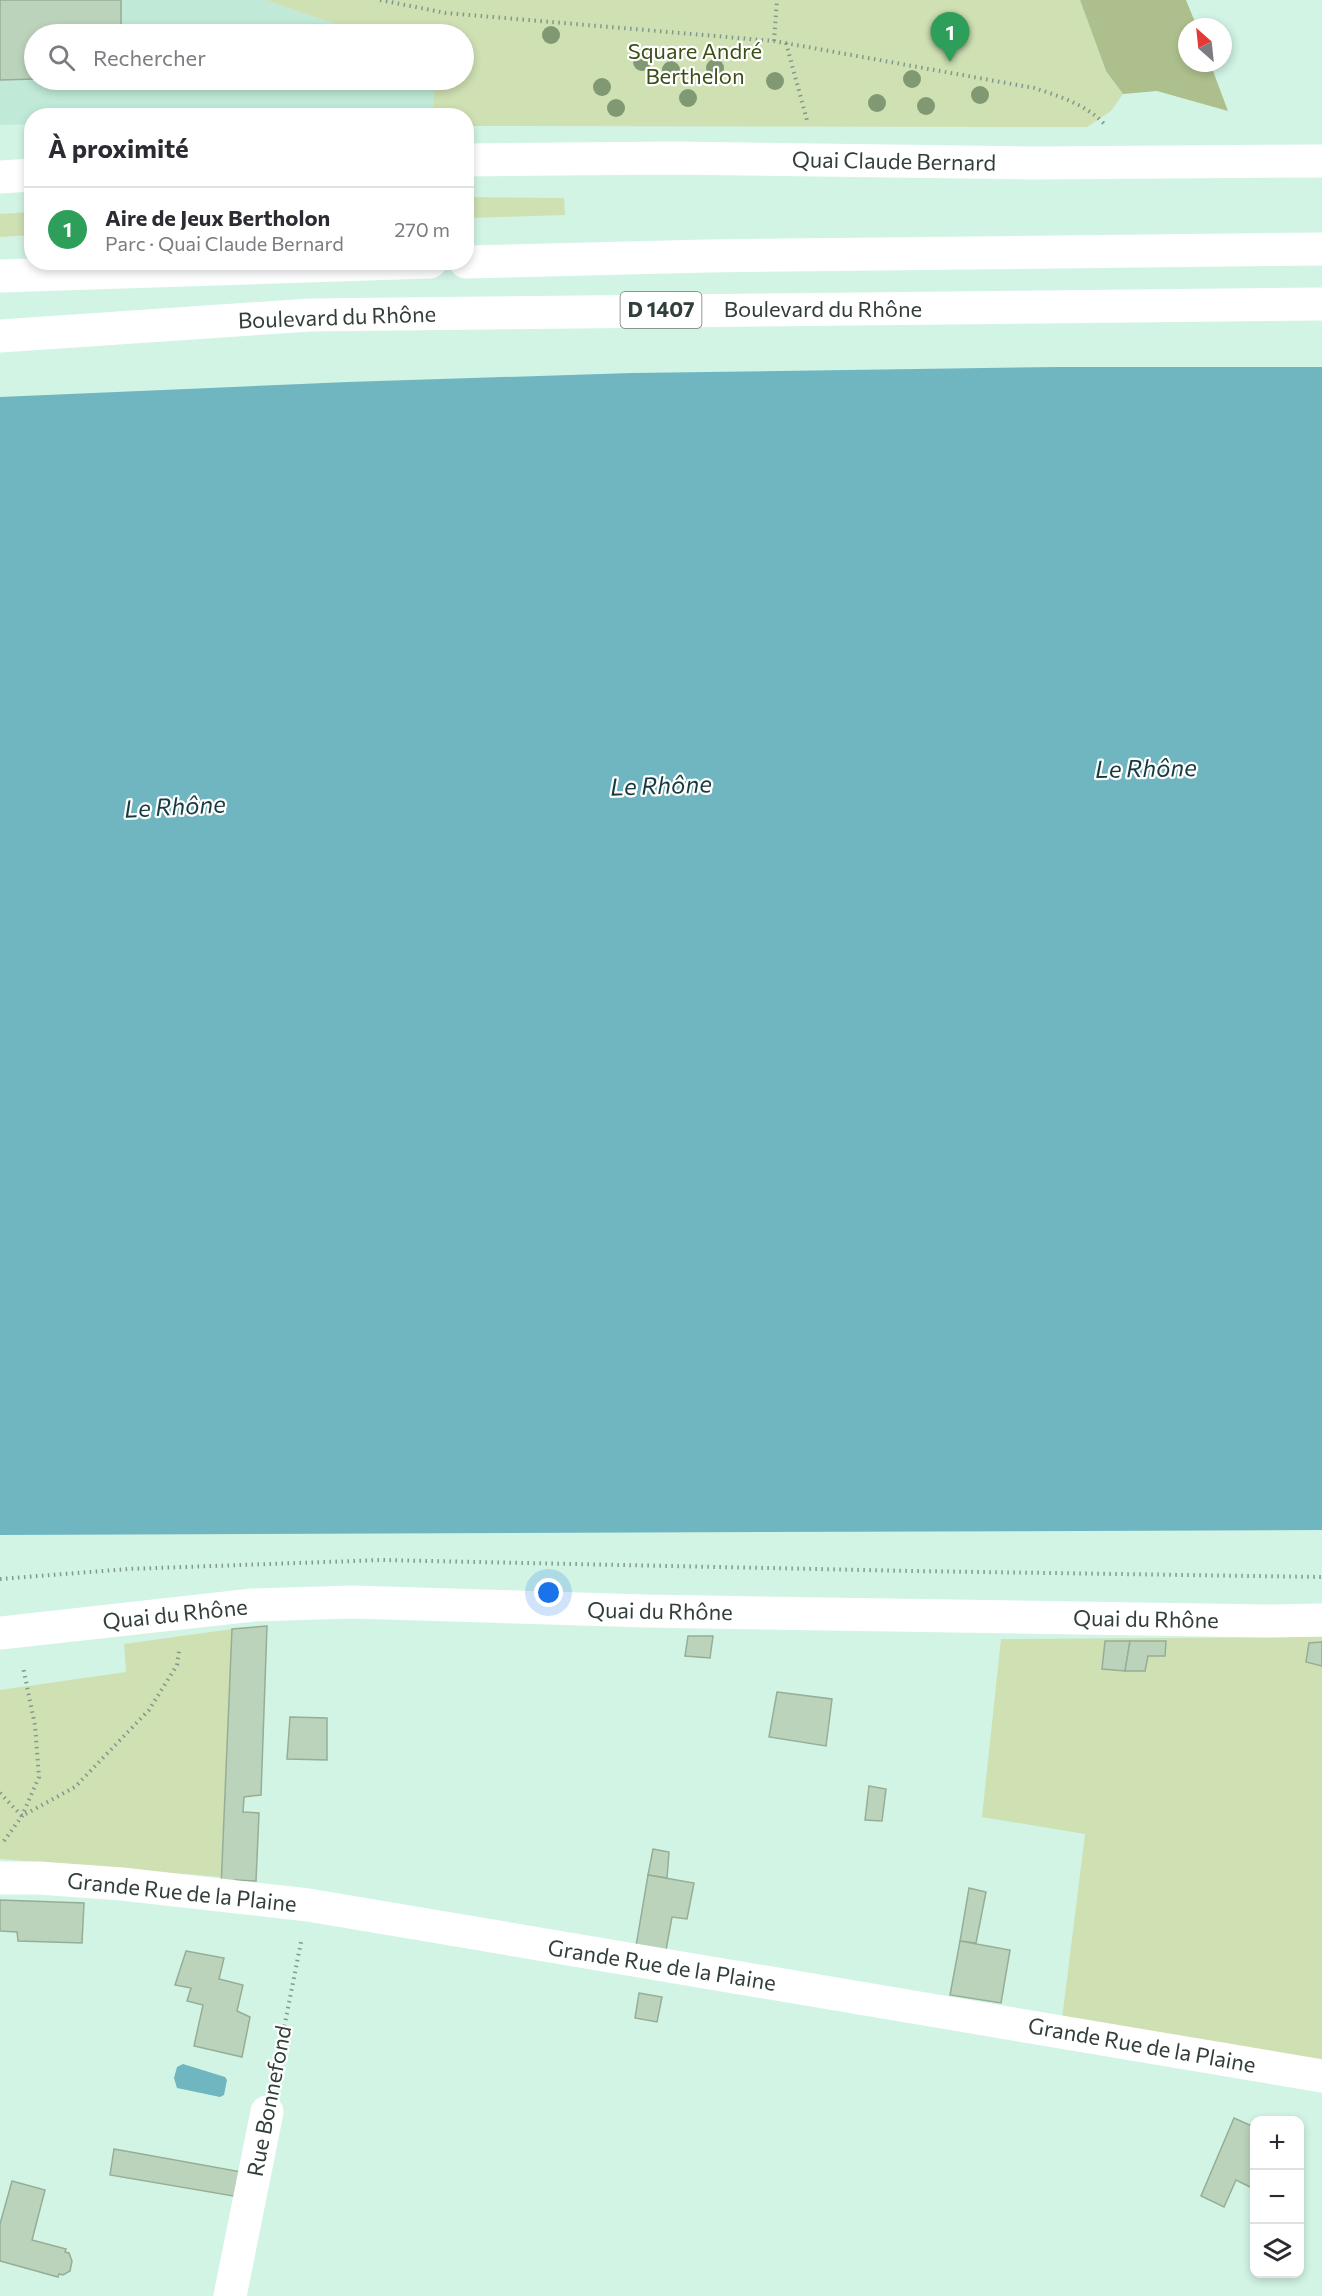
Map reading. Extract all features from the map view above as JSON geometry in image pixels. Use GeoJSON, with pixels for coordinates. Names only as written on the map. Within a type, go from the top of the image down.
{"type":"FeatureCollection","features":[{"type":"Feature","properties":{"kind":"main road","name":"Quai Claude Bernard"},"geometry":{"type":"LineString","coordinates":[[474,160],[660,158],[1137,162],[1322,161]]}},
{"type":"Feature","properties":{"kind":"main road"},"geometry":{"type":"LineString","coordinates":[[0,177],[24,176]]}},
{"type":"Feature","properties":{"kind":"main road"},"geometry":{"type":"LineString","coordinates":[[474,262],[707,256],[1322,249]]}},
{"type":"Feature","properties":{"kind":"main road"},"geometry":{"type":"LineString","coordinates":[[0,276],[184,270]]}},
{"type":"Feature","properties":{"kind":"main road","name":"Boulevard du Rhône"},"geometry":{"type":"LineString","coordinates":[[0,336],[310,315],[1322,304]]}},
{"type":"Feature","properties":{"kind":"main road","name":"Quai du Rhône"},"geometry":{"type":"LineString","coordinates":[[8,1632],[253,1605],[352,1602],[657,1612],[1322,1620]]}},
{"type":"Feature","properties":{"kind":"main road","name":"Grande Rue de la Plaine"},"geometry":{"type":"LineString","coordinates":[[0,1878],[39,1878],[122,1884],[308,1905],[1322,2076]]}},
{"type":"Feature","properties":{"kind":"main road","name":"Rue Bonnefond"},"geometry":{"type":"LineString","coordinates":[[230,2296],[267,2112]]}},
{"type":"Feature","properties":{"kind":"path"},"geometry":{"type":"LineString","coordinates":[[380,0],[446,13],[774,41],[1034,88],[1069,100],[1100,118],[1137,162]]}},
{"type":"Feature","properties":{"kind":"path"},"geometry":{"type":"LineString","coordinates":[[774,41],[777,0]]}},
{"type":"Feature","properties":{"kind":"path"},"geometry":{"type":"LineString","coordinates":[[786,43],[818,160]]}},
{"type":"Feature","properties":{"kind":"path"},"geometry":{"type":"LineString","coordinates":[[0,1579],[128,1569],[382,1560],[1322,1577]]}},
{"type":"Feature","properties":{"kind":"path"},"geometry":{"type":"LineString","coordinates":[[22,1816],[75,1787],[149,1710],[177,1665],[185,1611]]}},
{"type":"Feature","properties":{"kind":"path"},"geometry":{"type":"LineString","coordinates":[[0,1847],[22,1816],[39,1777],[35,1725],[8,1632]]}},
{"type":"Feature","properties":{"kind":"path"},"geometry":{"type":"LineString","coordinates":[[0,1793],[22,1816]]}},
{"type":"Feature","properties":{"kind":"path","name":"Rue Bonnefond"},"geometry":{"type":"LineString","coordinates":[[267,2112],[308,1905]]}},
{"type":"Feature","properties":{"kind":"shaded area"},"geometry":{"type":"Polygon","coordinates":[[[0,0],[266,0],[339,24],[24,24],[24,90],[434,90],[434,108],[24,108],[24,124],[0,125],[0,0]]]}},
{"type":"Feature","properties":{"kind":"shaded area"},"geometry":{"type":"Polygon","coordinates":[[[1080,0],[1186,0],[1193,18],[1178,18],[1178,72],[1213,72],[1228,111],[1157,91],[1123,94],[1106,71],[1080,0]]]}},
{"type":"Feature","properties":{"kind":"green space","name":"Square André Berthelon"},"geometry":{"type":"Polygon","coordinates":[[[266,0],[1080,0],[1106,71],[1123,94],[1111,111],[1087,127],[474,126],[474,108],[434,108],[434,90],[474,90],[474,24],[339,24],[266,0]]]}},
{"type":"Feature","properties":{"kind":"green space"},"geometry":{"type":"Polygon","coordinates":[[[474,197],[564,198],[565,215],[474,218],[474,197]]]}},
{"type":"Feature","properties":{"kind":"green space"},"geometry":{"type":"Polygon","coordinates":[[[24,212],[24,235],[0,237],[0,214],[24,212]]]}},
{"type":"Feature","properties":{"kind":"green space"},"geometry":{"type":"Polygon","coordinates":[[[232,1629],[221,1877],[0,1859],[0,1690],[126,1672],[124,1644],[232,1629]]]}},
{"type":"Feature","properties":{"kind":"green space"},"geometry":{"type":"Polygon","coordinates":[[[1322,1637],[1322,2062],[1062,2019],[1085,1834],[982,1817],[1001,1639],[1322,1637]]]}},
{"type":"Feature","properties":{"kind":"water","name":"Le Rhône"},"geometry":{"type":"Polygon","coordinates":[[[1059,367],[1322,367],[1322,1530],[0,1535],[0,397],[632,373],[1059,367]]]}},
{"type":"Feature","properties":{"kind":"water"},"geometry":{"type":"Polygon","coordinates":[[[183,2064],[225,2077],[227,2080],[224,2095],[220,2097],[177,2088],[174,2078],[177,2067],[183,2064]]]}},
{"type":"Feature","properties":{"kind":"building"},"geometry":{"type":"Polygon","coordinates":[[[0,0],[121,0],[121,24],[24,24],[24,79],[0,80],[0,0]]]}},
{"type":"Feature","properties":{"kind":"building"},"geometry":{"type":"Polygon","coordinates":[[[267,1626],[261,1795],[244,1797],[243,1812],[259,1813],[256,1881],[235,1880],[235,1886],[221,1888],[232,1629],[267,1626]]]}},
{"type":"Feature","properties":{"kind":"building"},"geometry":{"type":"Polygon","coordinates":[[[688,1636],[713,1636],[710,1658],[685,1656],[688,1636]]]}},
{"type":"Feature","properties":{"kind":"building"},"geometry":{"type":"Polygon","coordinates":[[[1105,1641],[1130,1641],[1125,1671],[1102,1669],[1105,1641]]]}},
{"type":"Feature","properties":{"kind":"building"},"geometry":{"type":"Polygon","coordinates":[[[1130,1641],[1166,1641],[1165,1656],[1148,1656],[1145,1671],[1125,1671],[1130,1641]]]}},
{"type":"Feature","properties":{"kind":"building"},"geometry":{"type":"Polygon","coordinates":[[[1322,1642],[1322,1666],[1306,1662],[1309,1643],[1322,1642]]]}},
{"type":"Feature","properties":{"kind":"building"},"geometry":{"type":"Polygon","coordinates":[[[777,1692],[832,1699],[826,1746],[769,1737],[777,1692]]]}},
{"type":"Feature","properties":{"kind":"building"},"geometry":{"type":"Polygon","coordinates":[[[290,1717],[327,1718],[327,1760],[287,1759],[290,1717]]]}},
{"type":"Feature","properties":{"kind":"building"},"geometry":{"type":"Polygon","coordinates":[[[869,1786],[886,1789],[882,1821],[865,1820],[869,1786]]]}},
{"type":"Feature","properties":{"kind":"building"},"geometry":{"type":"Polygon","coordinates":[[[653,1849],[669,1852],[667,1878],[648,1875],[653,1849]]]}},
{"type":"Feature","properties":{"kind":"building"},"geometry":{"type":"Polygon","coordinates":[[[648,1875],[694,1883],[687,1919],[672,1917],[666,1950],[636,1946],[648,1875]]]}},
{"type":"Feature","properties":{"kind":"building"},"geometry":{"type":"Polygon","coordinates":[[[969,1888],[986,1892],[976,1943],[960,1941],[969,1888]]]}},
{"type":"Feature","properties":{"kind":"building"},"geometry":{"type":"Polygon","coordinates":[[[0,1900],[84,1903],[82,1943],[18,1941],[17,1932],[0,1931],[0,1900]]]}},
{"type":"Feature","properties":{"kind":"building"},"geometry":{"type":"Polygon","coordinates":[[[960,1941],[1010,1950],[1001,2003],[950,1995],[960,1941]]]}},
{"type":"Feature","properties":{"kind":"building"},"geometry":{"type":"Polygon","coordinates":[[[186,1951],[224,1958],[219,1979],[243,1985],[237,2011],[250,2017],[242,2057],[194,2046],[203,2005],[187,2001],[191,1988],[175,1985],[186,1951]]]}},
{"type":"Feature","properties":{"kind":"building"},"geometry":{"type":"Polygon","coordinates":[[[639,1993],[662,1997],[657,2022],[635,2018],[639,1993]]]}},
{"type":"Feature","properties":{"kind":"building"},"geometry":{"type":"Polygon","coordinates":[[[1234,2118],[1250,2125],[1250,2187],[1236,2180],[1224,2207],[1201,2196],[1234,2118]]]}},
{"type":"Feature","properties":{"kind":"building"},"geometry":{"type":"Polygon","coordinates":[[[114,2149],[242,2172],[239,2197],[110,2175],[114,2149]]]}},
{"type":"Feature","properties":{"kind":"building"},"geometry":{"type":"Polygon","coordinates":[[[12,2181],[45,2190],[32,2240],[66,2249],[65,2252],[69,2253],[72,2261],[70,2271],[63,2275],[59,2274],[58,2277],[0,2261],[0,2224],[12,2181]]]}},
{"type":"Feature","properties":{"kind":"place","name":"Aire de Jeux Bertholon"},"geometry":{"type":"Point","coordinates":[950,62]}}]}
